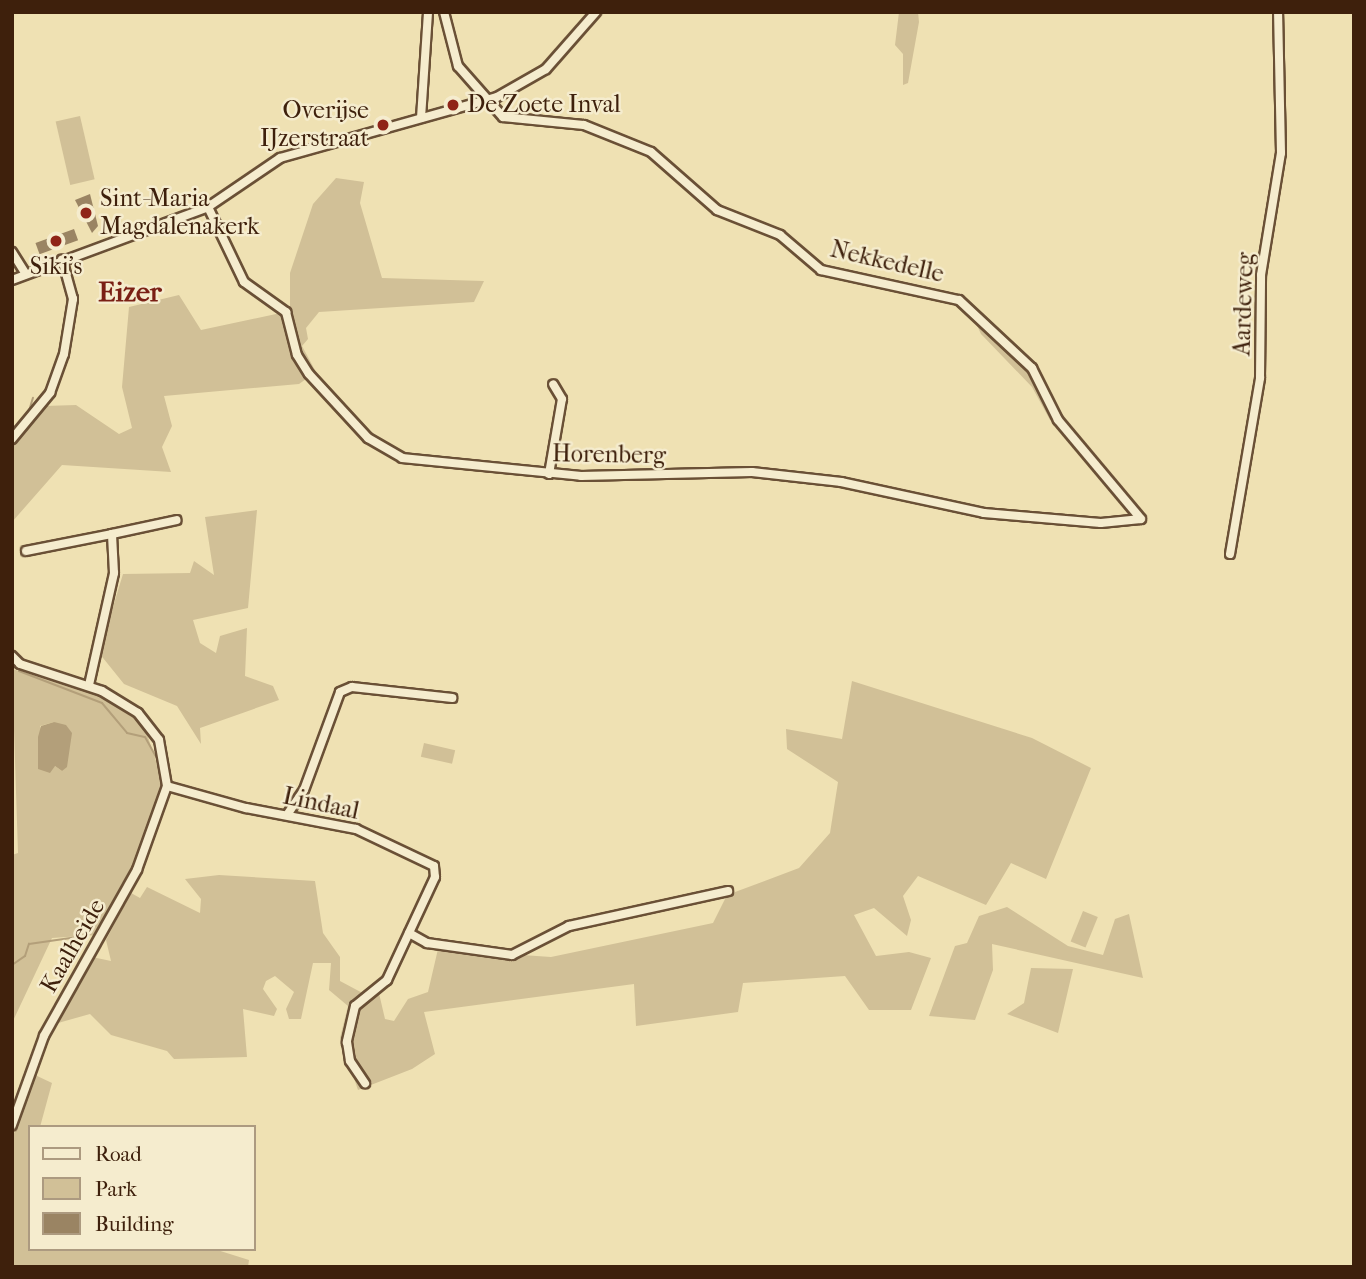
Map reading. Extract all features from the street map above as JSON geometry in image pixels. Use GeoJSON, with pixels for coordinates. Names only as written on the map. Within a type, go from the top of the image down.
{"type":"FeatureCollection","features":[{"type":"Feature","properties":{"kind":"street"},"geometry":{"type":"LineString","coordinates":[[421,118],[428,12]]}},
{"type":"Feature","properties":{"kind":"street","name":"Nekkedelle"},"geometry":{"type":"LineString","coordinates":[[444,12],[458,66],[486,102],[513,122],[584,125],[651,152],[717,210],[780,235],[821,270],[959,300],[1032,369],[1058,420],[1141,519]]}},
{"type":"Feature","properties":{"kind":"street"},"geometry":{"type":"LineString","coordinates":[[12,279],[208,207],[281,158],[486,102],[546,69],[596,12]]}},
{"type":"Feature","properties":{"kind":"street","name":"Aardeweg"},"geometry":{"type":"LineString","coordinates":[[1230,554],[1259,377],[1261,275],[1281,153],[1278,12]]}},
{"type":"Feature","properties":{"kind":"street","name":"Horenberg"},"geometry":{"type":"LineString","coordinates":[[208,207],[244,282],[286,312],[297,355],[309,374],[368,438],[417,463],[624,478],[752,472],[841,482],[984,513],[1101,523],[1141,519]]}},
{"type":"Feature","properties":{"kind":"street"},"geometry":{"type":"LineString","coordinates":[[12,252],[25,273]]}},
{"type":"Feature","properties":{"kind":"street"},"geometry":{"type":"LineString","coordinates":[[12,439],[50,393],[64,354],[73,299],[62,260]]}},
{"type":"Feature","properties":{"kind":"street"},"geometry":{"type":"LineString","coordinates":[[550,474],[562,399],[553,384]]}},
{"type":"Feature","properties":{"kind":"street"},"geometry":{"type":"LineString","coordinates":[[26,551],[177,520]]}},
{"type":"Feature","properties":{"kind":"street"},"geometry":{"type":"LineString","coordinates":[[89,685],[114,573],[112,534]]}},
{"type":"Feature","properties":{"kind":"street"},"geometry":{"type":"LineString","coordinates":[[12,656],[16,664],[89,685],[150,724],[159,740],[167,786]]}},
{"type":"Feature","properties":{"kind":"street"},"geometry":{"type":"LineString","coordinates":[[287,816],[304,790],[340,692],[352,687],[415,698],[452,698]]}},
{"type":"Feature","properties":{"kind":"street","name":"Lindaal"},"geometry":{"type":"LineString","coordinates":[[167,786],[287,816],[366,832],[431,863],[435,877],[387,980],[355,1006],[347,1042],[350,1061],[365,1083]]}},
{"type":"Feature","properties":{"kind":"street","name":"Kaalheide"},"geometry":{"type":"LineString","coordinates":[[12,1125],[44,1036],[137,870],[167,786]]}},
{"type":"Feature","properties":{"kind":"street"},"geometry":{"type":"LineString","coordinates":[[409,933],[427,943],[512,955],[569,926],[728,891]]}},
{"type":"Feature","properties":{"kind":"green space"},"geometry":{"type":"Polygon","coordinates":[[[899,12],[918,12],[919,22],[908,83],[903,85],[903,54],[895,45],[899,12]]]}},
{"type":"Feature","properties":{"kind":"green space"},"geometry":{"type":"Polygon","coordinates":[[[80,116],[95,179],[70,185],[56,122],[80,116]]]}},
{"type":"Feature","properties":{"kind":"green space"},"geometry":{"type":"Polygon","coordinates":[[[336,178],[364,182],[360,203],[382,278],[484,281],[474,302],[319,312],[306,328],[308,339],[302,346],[316,372],[299,384],[164,396],[172,426],[162,447],[171,472],[62,465],[12,522],[12,442],[44,406],[76,405],[119,434],[132,428],[122,387],[129,307],[179,295],[201,330],[290,311],[290,273],[313,204],[336,178]]]}},
{"type":"Feature","properties":{"kind":"green space"},"geometry":{"type":"Polygon","coordinates":[[[973,317],[1030,370],[1056,421],[1050,420],[1032,387],[981,334],[973,317]]]}},
{"type":"Feature","properties":{"kind":"green space"},"geometry":{"type":"Polygon","coordinates":[[[257,510],[248,608],[193,620],[200,643],[216,653],[220,636],[247,628],[245,676],[273,686],[279,700],[200,728],[201,744],[177,706],[124,684],[99,653],[123,574],[190,573],[194,561],[214,575],[205,517],[257,510]]]}},
{"type":"Feature","properties":{"kind":"green space"},"geometry":{"type":"Polygon","coordinates":[[[12,669],[94,692],[144,725],[164,785],[131,871],[97,935],[52,938],[12,1023],[12,855],[18,853],[12,669]],[[54,722],[40,726],[55,766],[62,771],[69,742],[54,722]]]}},
{"type":"Feature","properties":{"kind":"green space"},"geometry":{"type":"Polygon","coordinates":[[[852,681],[1032,738],[1091,768],[1046,879],[1011,863],[986,905],[918,876],[903,896],[911,920],[907,936],[874,908],[854,915],[876,956],[909,952],[931,958],[911,1010],[869,1010],[845,976],[743,983],[738,1012],[636,1026],[634,984],[424,1012],[435,1054],[412,1069],[358,1090],[340,1038],[348,1006],[329,990],[331,963],[313,963],[301,1019],[289,1019],[286,1009],[294,992],[275,976],[266,981],[263,989],[277,1009],[274,1016],[243,1009],[247,1057],[174,1059],[167,1051],[111,1035],[90,1014],[58,1023],[92,957],[111,961],[106,940],[131,893],[140,898],[147,887],[200,913],[201,899],[185,879],[219,875],[315,881],[323,933],[340,957],[340,981],[370,997],[378,989],[385,1019],[394,1021],[408,999],[428,992],[438,949],[551,957],[713,923],[727,895],[799,868],[830,833],[838,782],[787,749],[786,729],[842,739],[852,681]]]}},
{"type":"Feature","properties":{"kind":"green space"},"geometry":{"type":"Polygon","coordinates":[[[424,743],[455,750],[452,764],[421,757],[424,743]]]}},
{"type":"Feature","properties":{"kind":"green space"},"geometry":{"type":"Polygon","coordinates":[[[1007,907],[1068,946],[1103,955],[1115,919],[1129,914],[1143,978],[992,944],[993,970],[975,1020],[929,1016],[955,946],[967,943],[979,916],[1007,907]]]}},
{"type":"Feature","properties":{"kind":"green space"},"geometry":{"type":"Polygon","coordinates":[[[1083,911],[1098,917],[1085,948],[1071,942],[1083,911]]]}},
{"type":"Feature","properties":{"kind":"green space"},"geometry":{"type":"Polygon","coordinates":[[[1031,968],[1073,969],[1058,1033],[1007,1014],[1024,1003],[1031,968]]]}},
{"type":"Feature","properties":{"kind":"green space"},"geometry":{"type":"Polygon","coordinates":[[[35,1075],[52,1083],[41,1125],[28,1125],[28,1251],[220,1251],[249,1260],[248,1267],[12,1267],[12,1139],[35,1075]]]}},
{"type":"Feature","properties":{"kind":"shaded area"},"geometry":{"type":"Polygon","coordinates":[[[54,722],[66,725],[72,733],[67,767],[62,771],[55,766],[50,773],[38,769],[38,737],[41,726],[54,722]]]}},
{"type":"Feature","properties":{"kind":"building","name":"Sint-Maria Magdalenakerk"},"geometry":{"type":"Polygon","coordinates":[[[90,194],[98,226],[92,233],[75,200],[90,194]]]}},
{"type":"Feature","properties":{"kind":"building","name":"Siki's"},"geometry":{"type":"Polygon","coordinates":[[[74,229],[78,240],[40,254],[35,243],[74,229]]]}},
{"type":"Feature","properties":{"kind":"waterway"},"geometry":{"type":"LineString","coordinates":[[28,414],[33,398]]}},
{"type":"Feature","properties":{"kind":"waterway"},"geometry":{"type":"LineString","coordinates":[[19,671],[102,703],[127,733],[145,737],[160,764]]}},
{"type":"Feature","properties":{"kind":"waterway"},"geometry":{"type":"LineString","coordinates":[[12,965],[25,956],[29,944],[78,937]]}},
{"type":"Feature","properties":{"kind":"place","name":"De Zoete Inval"},"geometry":{"type":"Point","coordinates":[453,105]}},
{"type":"Feature","properties":{"kind":"place","name":"Overijse IJzerstraat"},"geometry":{"type":"Point","coordinates":[383,125]}},
{"type":"Feature","properties":{"kind":"place","name":"Sint-Maria Magdalenakerk"},"geometry":{"type":"Point","coordinates":[86,213]}},
{"type":"Feature","properties":{"kind":"place","name":"Siki's"},"geometry":{"type":"Point","coordinates":[56,241]}},
{"type":"Feature","properties":{"kind":"district","name":"Eizer"},"geometry":{"type":"Point","coordinates":[130,292]}}]}
